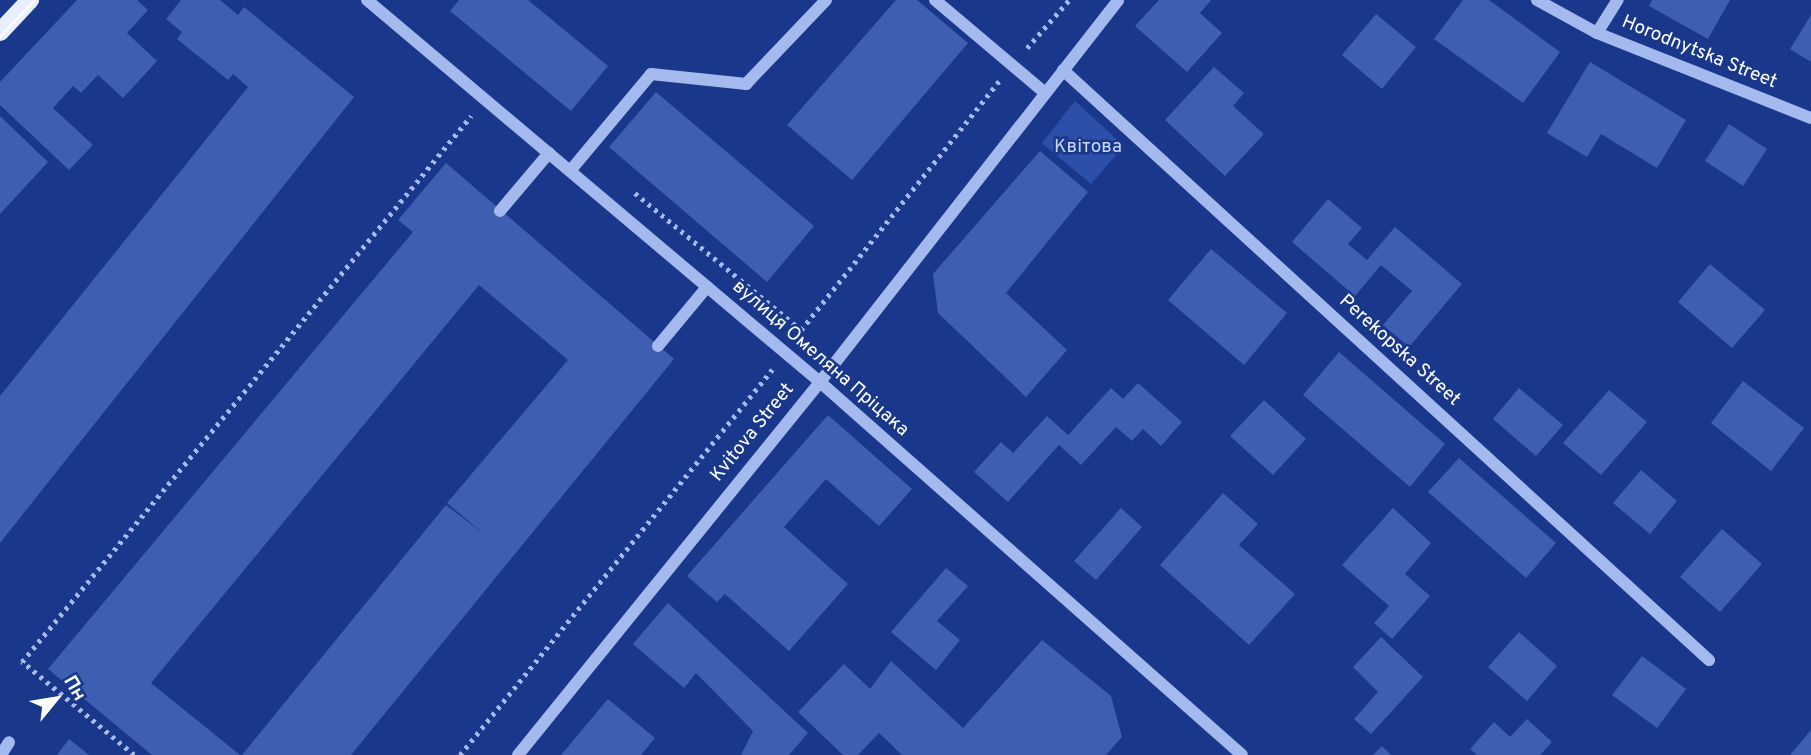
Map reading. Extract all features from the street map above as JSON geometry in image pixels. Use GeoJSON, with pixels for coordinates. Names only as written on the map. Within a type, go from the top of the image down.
{"type":"FeatureCollection","features":[{"type":"Feature","properties":{"kind":"main road"},"geometry":{"type":"LineString","coordinates":[[2,26],[30,0]]}},
{"type":"Feature","properties":{"kind":"street","name":"вулиця Омеляна Пріцака"},"geometry":{"type":"LineString","coordinates":[[367,0],[820,382],[1241,755]]}},
{"type":"Feature","properties":{"kind":"street"},"geometry":{"type":"LineString","coordinates":[[570,171],[651,74],[746,84],[826,0]]}},
{"type":"Feature","properties":{"kind":"street"},"geometry":{"type":"LineString","coordinates":[[935,0],[1045,93]]}},
{"type":"Feature","properties":{"kind":"street","name":"Kvitova Street"},"geometry":{"type":"LineString","coordinates":[[519,755],[820,382],[1118,0]]}},
{"type":"Feature","properties":{"kind":"street","name":"Horodnytska Street"},"geometry":{"type":"LineString","coordinates":[[1536,0],[1597,33],[1811,118]]}},
{"type":"Feature","properties":{"kind":"street"},"geometry":{"type":"LineString","coordinates":[[1597,33],[1618,0]]}},
{"type":"Feature","properties":{"kind":"street","name":"Perekopska Street"},"geometry":{"type":"LineString","coordinates":[[1063,70],[1709,660]]}},
{"type":"Feature","properties":{"kind":"street"},"geometry":{"type":"LineString","coordinates":[[500,211],[546,151]]}},
{"type":"Feature","properties":{"kind":"street"},"geometry":{"type":"LineString","coordinates":[[659,346],[707,287]]}},
{"type":"Feature","properties":{"kind":"street"},"geometry":{"type":"LineString","coordinates":[[1,755],[9,742]]}},
{"type":"Feature","properties":{"kind":"path"},"geometry":{"type":"LineString","coordinates":[[801,330],[1012,65],[1069,0]]}},
{"type":"Feature","properties":{"kind":"path"},"geometry":{"type":"LineString","coordinates":[[134,755],[22,662],[477,109]]}},
{"type":"Feature","properties":{"kind":"path"},"geometry":{"type":"LineString","coordinates":[[460,755],[777,364]]}},
{"type":"Feature","properties":{"kind":"green space","name":"Квітова"},"geometry":{"type":"Polygon","coordinates":[[[1075,101],[1124,146],[1091,184],[1042,143],[1075,101]]]}},
{"type":"Feature","properties":{"kind":"building"},"geometry":{"type":"Polygon","coordinates":[[[77,0],[137,0],[148,10],[127,33],[157,61],[123,98],[98,75],[81,93],[73,86],[53,108],[93,145],[69,170],[0,105],[0,82],[77,0]]]}},
{"type":"Feature","properties":{"kind":"building"},"geometry":{"type":"Polygon","coordinates":[[[181,0],[220,0],[238,15],[244,7],[354,97],[0,543],[0,396],[248,87],[233,74],[228,80],[177,39],[182,32],[166,19],[181,0]]]}},
{"type":"Feature","properties":{"kind":"building"},"geometry":{"type":"Polygon","coordinates":[[[459,0],[528,0],[608,66],[571,111],[450,11],[459,0]]]}},
{"type":"Feature","properties":{"kind":"building"},"geometry":{"type":"Polygon","coordinates":[[[896,0],[917,0],[968,43],[852,180],[787,125],[896,0]]]}},
{"type":"Feature","properties":{"kind":"building"},"geometry":{"type":"Polygon","coordinates":[[[1159,0],[1211,0],[1200,13],[1222,33],[1187,72],[1135,26],[1159,0]]]}},
{"type":"Feature","properties":{"kind":"building"},"geometry":{"type":"Polygon","coordinates":[[[1463,0],[1489,0],[1560,52],[1523,103],[1434,39],[1463,0]]]}},
{"type":"Feature","properties":{"kind":"building"},"geometry":{"type":"Polygon","coordinates":[[[1652,0],[1730,0],[1708,39],[1649,6],[1652,0]]]}},
{"type":"Feature","properties":{"kind":"building"},"geometry":{"type":"Polygon","coordinates":[[[1376,14],[1416,47],[1382,89],[1342,55],[1376,14]]]}},
{"type":"Feature","properties":{"kind":"building"},"geometry":{"type":"Polygon","coordinates":[[[1811,15],[1811,62],[1790,49],[1811,15]]]}},
{"type":"Feature","properties":{"kind":"building"},"geometry":{"type":"Polygon","coordinates":[[[1590,62],[1686,120],[1657,168],[1601,134],[1587,157],[1547,133],[1590,62]]]}},
{"type":"Feature","properties":{"kind":"building"},"geometry":{"type":"Polygon","coordinates":[[[1214,67],[1244,93],[1233,106],[1264,134],[1225,176],[1165,120],[1214,67]]]}},
{"type":"Feature","properties":{"kind":"building"},"geometry":{"type":"Polygon","coordinates":[[[656,92],[814,226],[767,282],[609,147],[656,92]]]}},
{"type":"Feature","properties":{"kind":"building"},"geometry":{"type":"Polygon","coordinates":[[[0,116],[48,162],[0,214],[0,116]]]}},
{"type":"Feature","properties":{"kind":"building"},"geometry":{"type":"Polygon","coordinates":[[[1729,124],[1767,149],[1743,186],[1705,161],[1729,124]]]}},
{"type":"Feature","properties":{"kind":"building"},"geometry":{"type":"Polygon","coordinates":[[[1040,151],[1088,192],[1006,293],[1067,350],[1026,397],[938,313],[933,274],[1040,151]]]}},
{"type":"Feature","properties":{"kind":"building"},"geometry":{"type":"Polygon","coordinates":[[[446,163],[674,359],[351,755],[242,755],[446,505],[484,534],[447,503],[568,360],[479,285],[151,683],[240,755],[152,755],[48,669],[413,232],[398,220],[446,163]]]}},
{"type":"Feature","properties":{"kind":"building"},"geometry":{"type":"Polygon","coordinates":[[[1328,199],[1362,228],[1348,244],[1367,260],[1395,227],[1462,284],[1409,347],[1383,325],[1412,291],[1381,265],[1355,296],[1292,242],[1328,199]]]}},
{"type":"Feature","properties":{"kind":"building"},"geometry":{"type":"Polygon","coordinates":[[[1211,249],[1287,313],[1244,365],[1168,300],[1211,249]]]}},
{"type":"Feature","properties":{"kind":"building"},"geometry":{"type":"Polygon","coordinates":[[[1710,264],[1765,310],[1732,348],[1678,302],[1710,264]]]}},
{"type":"Feature","properties":{"kind":"building"},"geometry":{"type":"Polygon","coordinates":[[[1339,352],[1445,444],[1410,487],[1303,395],[1339,352]]]}},
{"type":"Feature","properties":{"kind":"building"},"geometry":{"type":"Polygon","coordinates":[[[1743,381],[1804,428],[1771,471],[1711,423],[1743,381]]]}},
{"type":"Feature","properties":{"kind":"building"},"geometry":{"type":"Polygon","coordinates":[[[1138,383],[1182,422],[1161,446],[1143,429],[1132,441],[1116,427],[1081,465],[1059,445],[1008,502],[974,472],[1001,442],[1013,453],[1047,416],[1068,435],[1111,388],[1123,399],[1138,383]]]}},
{"type":"Feature","properties":{"kind":"building"},"geometry":{"type":"Polygon","coordinates":[[[1519,388],[1563,425],[1536,456],[1493,419],[1519,388]]]}},
{"type":"Feature","properties":{"kind":"building"},"geometry":{"type":"Polygon","coordinates":[[[1609,390],[1647,422],[1601,475],[1563,443],[1609,390]]]}},
{"type":"Feature","properties":{"kind":"building"},"geometry":{"type":"Polygon","coordinates":[[[1264,400],[1306,439],[1273,475],[1230,436],[1264,400]]]}},
{"type":"Feature","properties":{"kind":"building"},"geometry":{"type":"Polygon","coordinates":[[[828,415],[912,489],[879,526],[826,479],[784,527],[848,584],[789,651],[725,594],[717,602],[687,576],[828,415]]]}},
{"type":"Feature","properties":{"kind":"building"},"geometry":{"type":"Polygon","coordinates":[[[1459,458],[1556,543],[1526,578],[1428,492],[1459,458]]]}},
{"type":"Feature","properties":{"kind":"building"},"geometry":{"type":"Polygon","coordinates":[[[1641,470],[1677,501],[1650,534],[1613,503],[1641,470]]]}},
{"type":"Feature","properties":{"kind":"building"},"geometry":{"type":"Polygon","coordinates":[[[1223,493],[1258,524],[1239,545],[1295,594],[1249,645],[1160,565],[1223,493]]]}},
{"type":"Feature","properties":{"kind":"building"},"geometry":{"type":"Polygon","coordinates":[[[1121,508],[1142,527],[1096,580],[1074,561],[1121,508]]]}},
{"type":"Feature","properties":{"kind":"building"},"geometry":{"type":"Polygon","coordinates":[[[1393,508],[1431,543],[1405,574],[1430,596],[1392,639],[1374,623],[1389,606],[1342,565],[1393,508]]]}},
{"type":"Feature","properties":{"kind":"building"},"geometry":{"type":"Polygon","coordinates":[[[1722,529],[1762,564],[1720,612],[1680,577],[1722,529]]]}},
{"type":"Feature","properties":{"kind":"building"},"geometry":{"type":"Polygon","coordinates":[[[946,568],[968,586],[937,621],[960,640],[936,670],[891,632],[946,568]]]}},
{"type":"Feature","properties":{"kind":"building"},"geometry":{"type":"Polygon","coordinates":[[[668,603],[808,733],[789,755],[741,755],[753,731],[696,673],[684,688],[633,644],[668,603]]]}},
{"type":"Feature","properties":{"kind":"building"},"geometry":{"type":"Polygon","coordinates":[[[1519,632],[1557,666],[1527,701],[1488,667],[1519,632]]]}},
{"type":"Feature","properties":{"kind":"building"},"geometry":{"type":"Polygon","coordinates":[[[1381,637],[1423,677],[1371,734],[1354,719],[1378,692],[1353,667],[1381,637]]]}},
{"type":"Feature","properties":{"kind":"building"},"geometry":{"type":"Polygon","coordinates":[[[1042,640],[1111,696],[1122,737],[1106,755],[902,755],[879,733],[858,755],[843,755],[798,712],[844,664],[870,689],[891,661],[963,728],[1042,640]]]}},
{"type":"Feature","properties":{"kind":"building"},"geometry":{"type":"Polygon","coordinates":[[[1642,656],[1686,689],[1657,728],[1612,695],[1642,656]]]}},
{"type":"Feature","properties":{"kind":"building"},"geometry":{"type":"Polygon","coordinates":[[[608,699],[655,738],[641,755],[561,755],[608,699]]]}},
{"type":"Feature","properties":{"kind":"building"},"geometry":{"type":"Polygon","coordinates":[[[1527,719],[1552,742],[1540,755],[1477,755],[1470,749],[1494,722],[1510,737],[1527,719]]]}},
{"type":"Feature","properties":{"kind":"building"},"geometry":{"type":"Polygon","coordinates":[[[1811,730],[1811,755],[1790,755],[1811,730]]]}},
{"type":"Feature","properties":{"kind":"building"},"geometry":{"type":"Polygon","coordinates":[[[69,739],[89,755],[57,755],[69,739]]]}},
{"type":"Feature","properties":{"kind":"building"},"geometry":{"type":"Polygon","coordinates":[[[1382,746],[1391,755],[1373,755],[1382,746]]]}},
{"type":"Feature","properties":{"kind":"tram line"},"geometry":{"type":"LineString","coordinates":[[0,37],[35,0]]}}]}
